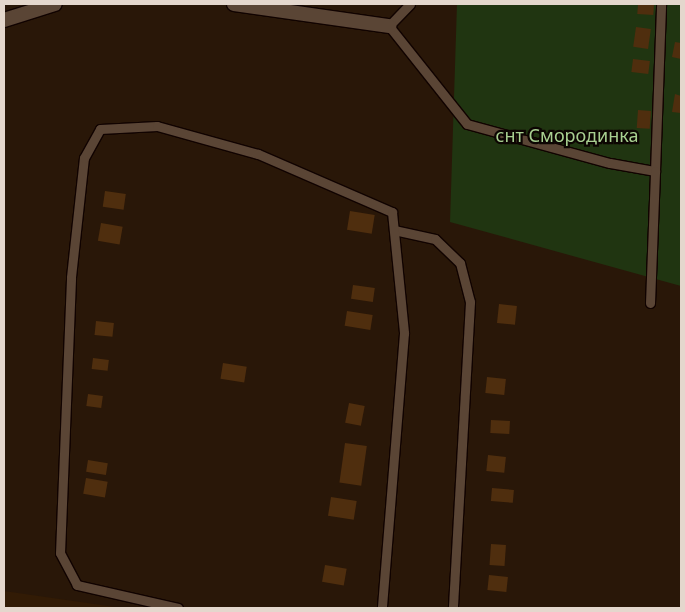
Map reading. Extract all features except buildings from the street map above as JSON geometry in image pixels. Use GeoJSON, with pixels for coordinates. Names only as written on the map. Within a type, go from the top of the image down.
{"type":"FeatureCollection","features":[{"type":"Feature","properties":{"kind":"street"},"geometry":{"type":"LineString","coordinates":[[4,20],[55,4]]}},
{"type":"Feature","properties":{"kind":"street"},"geometry":{"type":"LineString","coordinates":[[234,4],[389,26]]}},
{"type":"Feature","properties":{"kind":"lane"},"geometry":{"type":"LineString","coordinates":[[410,4],[389,26],[467,124],[610,164],[656,172]]}},
{"type":"Feature","properties":{"kind":"lane"},"geometry":{"type":"LineString","coordinates":[[650,303],[661,4]]}},
{"type":"Feature","properties":{"kind":"lane"},"geometry":{"type":"LineString","coordinates":[[178,608],[77,585],[60,552],[71,278],[84,158],[100,129],[157,126],[258,154],[392,212],[404,333],[382,608]]}},
{"type":"Feature","properties":{"kind":"lane"},"geometry":{"type":"LineString","coordinates":[[394,230],[435,239],[460,263],[470,302],[452,608]]}},
{"type":"Feature","properties":{"kind":"shaded area"},"geometry":{"type":"Polygon","coordinates":[[[4,591],[122,608],[4,608],[4,591]]]}},
{"type":"Feature","properties":{"kind":"green space","name":"снт Смородинка"},"geometry":{"type":"Polygon","coordinates":[[[457,4],[681,4],[681,286],[450,222],[457,4]]]}}]}
